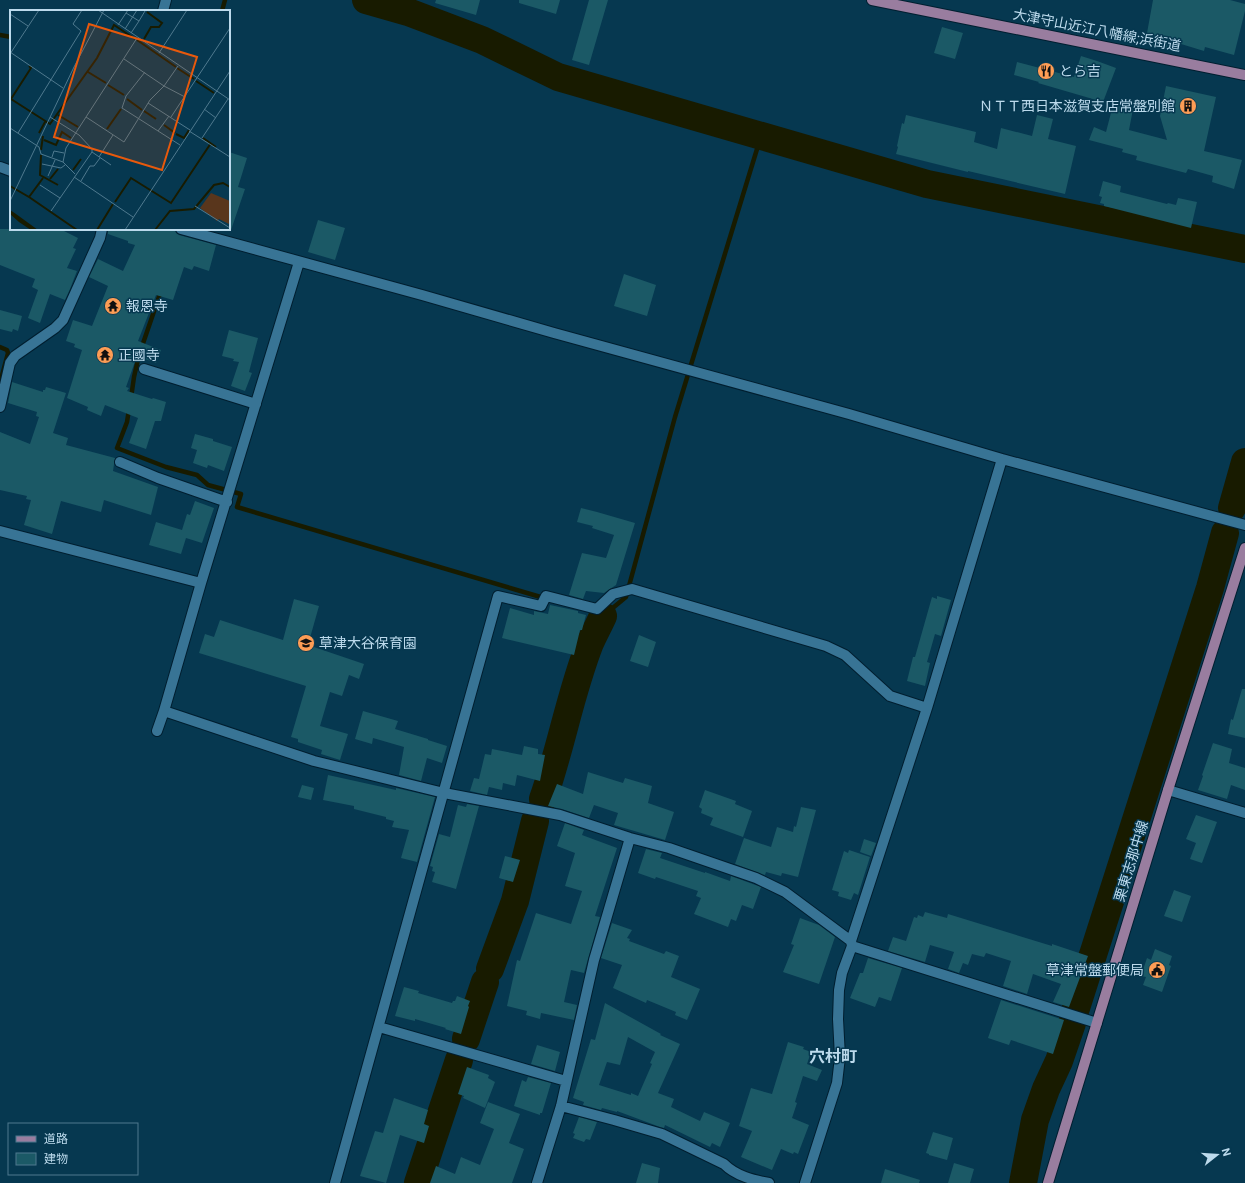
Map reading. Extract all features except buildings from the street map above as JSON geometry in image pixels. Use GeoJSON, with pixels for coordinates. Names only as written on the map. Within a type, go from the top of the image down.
{"type":"FeatureCollection","features":[{"type":"Feature","properties":{"kind":"main road","name":"大津守山近江八幡線;浜街道"},"geometry":{"type":"LineString","coordinates":[[872,0],[1245,75]]}},
{"type":"Feature","properties":{"kind":"main road","name":"栗東志那中線"},"geometry":{"type":"LineString","coordinates":[[1048,1183],[1168,790],[1245,548]]}},
{"type":"Feature","properties":{"kind":"street"},"geometry":{"type":"LineString","coordinates":[[162,10],[166,0]]}},
{"type":"Feature","properties":{"kind":"street"},"geometry":{"type":"LineString","coordinates":[[0,167],[10,171]]}},
{"type":"Feature","properties":{"kind":"street"},"geometry":{"type":"LineString","coordinates":[[0,407],[10,363],[15,356],[55,328],[63,320],[100,238],[102,230]]}},
{"type":"Feature","properties":{"kind":"street"},"geometry":{"type":"LineString","coordinates":[[185,230],[849,414],[1002,459],[1245,525]]}},
{"type":"Feature","properties":{"kind":"street"},"geometry":{"type":"LineString","coordinates":[[157,731],[299,262]]}},
{"type":"Feature","properties":{"kind":"street"},"geometry":{"type":"LineString","coordinates":[[144,369],[256,404]]}},
{"type":"Feature","properties":{"kind":"street"},"geometry":{"type":"LineString","coordinates":[[805,1183],[837,1083],[840,1057],[838,1019],[839,990],[842,973],[927,708],[1002,459]]}},
{"type":"Feature","properties":{"kind":"street"},"geometry":{"type":"LineString","coordinates":[[120,462],[158,478],[227,502]]}},
{"type":"Feature","properties":{"kind":"street"},"geometry":{"type":"LineString","coordinates":[[0,531],[201,583]]}},
{"type":"Feature","properties":{"kind":"street"},"geometry":{"type":"LineString","coordinates":[[335,1183],[498,596],[541,606],[546,596],[597,609],[613,594],[632,589],[826,646],[845,655],[890,696],[927,708]]}},
{"type":"Feature","properties":{"kind":"street"},"geometry":{"type":"LineString","coordinates":[[164,711],[314,761],[444,793],[560,815],[630,838],[669,848],[756,878],[785,892],[851,943],[918,968],[1097,1023]]}},
{"type":"Feature","properties":{"kind":"street"},"geometry":{"type":"LineString","coordinates":[[1168,790],[1245,812]]}},
{"type":"Feature","properties":{"kind":"street"},"geometry":{"type":"LineString","coordinates":[[537,1183],[562,1106],[566,1081],[594,960],[630,838]]}},
{"type":"Feature","properties":{"kind":"street"},"geometry":{"type":"LineString","coordinates":[[379,1027],[566,1081]]}},
{"type":"Feature","properties":{"kind":"street"},"geometry":{"type":"LineString","coordinates":[[562,1106],[662,1134],[724,1164],[732,1172],[756,1181],[769,1183]]}},
{"type":"Feature","properties":{"kind":"waterway"},"geometry":{"type":"LineString","coordinates":[[222,10],[225,0]]}},
{"type":"Feature","properties":{"kind":"waterway"},"geometry":{"type":"LineString","coordinates":[[366,0],[408,12],[482,40],[558,77],[927,184],[1245,249]]}},
{"type":"Feature","properties":{"kind":"waterway"},"geometry":{"type":"LineString","coordinates":[[0,35],[10,37]]}},
{"type":"Feature","properties":{"kind":"waterway"},"geometry":{"type":"LineString","coordinates":[[592,612],[603,616],[626,597],[675,417],[761,136]]}},
{"type":"Feature","properties":{"kind":"waterway"},"geometry":{"type":"LineString","coordinates":[[131,398],[139,355],[161,291]]}},
{"type":"Feature","properties":{"kind":"waterway"},"geometry":{"type":"LineString","coordinates":[[0,347],[7,350],[8,353],[0,383]]}},
{"type":"Feature","properties":{"kind":"waterway"},"geometry":{"type":"LineString","coordinates":[[129,409],[127,422],[117,448],[166,467],[197,475],[208,485],[241,494],[237,507],[544,598]]}},
{"type":"Feature","properties":{"kind":"waterway"},"geometry":{"type":"LineString","coordinates":[[1232,508],[1245,462]]}},
{"type":"Feature","properties":{"kind":"waterway"},"geometry":{"type":"LineString","coordinates":[[1076,1008],[1210,588],[1225,533]]}},
{"type":"Feature","properties":{"kind":"waterway"},"geometry":{"type":"LineString","coordinates":[[543,799],[583,662],[603,616]]}},
{"type":"Feature","properties":{"kind":"waterway"},"geometry":{"type":"LineString","coordinates":[[490,969],[515,901],[535,821]]}},
{"type":"Feature","properties":{"kind":"waterway"},"geometry":{"type":"LineString","coordinates":[[466,1039],[485,982]]}},
{"type":"Feature","properties":{"kind":"waterway"},"geometry":{"type":"LineString","coordinates":[[1023,1183],[1035,1120],[1046,1089],[1059,1061],[1072,1023]]}},
{"type":"Feature","properties":{"kind":"waterway"},"geometry":{"type":"LineString","coordinates":[[418,1183],[459,1060]]}},
{"type":"Feature","properties":{"kind":"place","name":"とら吉"},"geometry":{"type":"Point","coordinates":[1046,71]}},
{"type":"Feature","properties":{"kind":"place","name":"ＮＴＴ西日本滋賀支店常盤別館"},"geometry":{"type":"Point","coordinates":[1188,106]}},
{"type":"Feature","properties":{"kind":"place","name":"報恩寺"},"geometry":{"type":"Point","coordinates":[113,306]}},
{"type":"Feature","properties":{"kind":"place","name":"正國寺"},"geometry":{"type":"Point","coordinates":[105,355]}},
{"type":"Feature","properties":{"kind":"place","name":"草津大谷保育園"},"geometry":{"type":"Point","coordinates":[306,643]}},
{"type":"Feature","properties":{"kind":"place","name":"草津常盤郵便局"},"geometry":{"type":"Point","coordinates":[1157,970]}},
{"type":"Feature","properties":{"kind":"district","name":"穴村町"},"geometry":{"type":"Point","coordinates":[833,1056]}}]}
